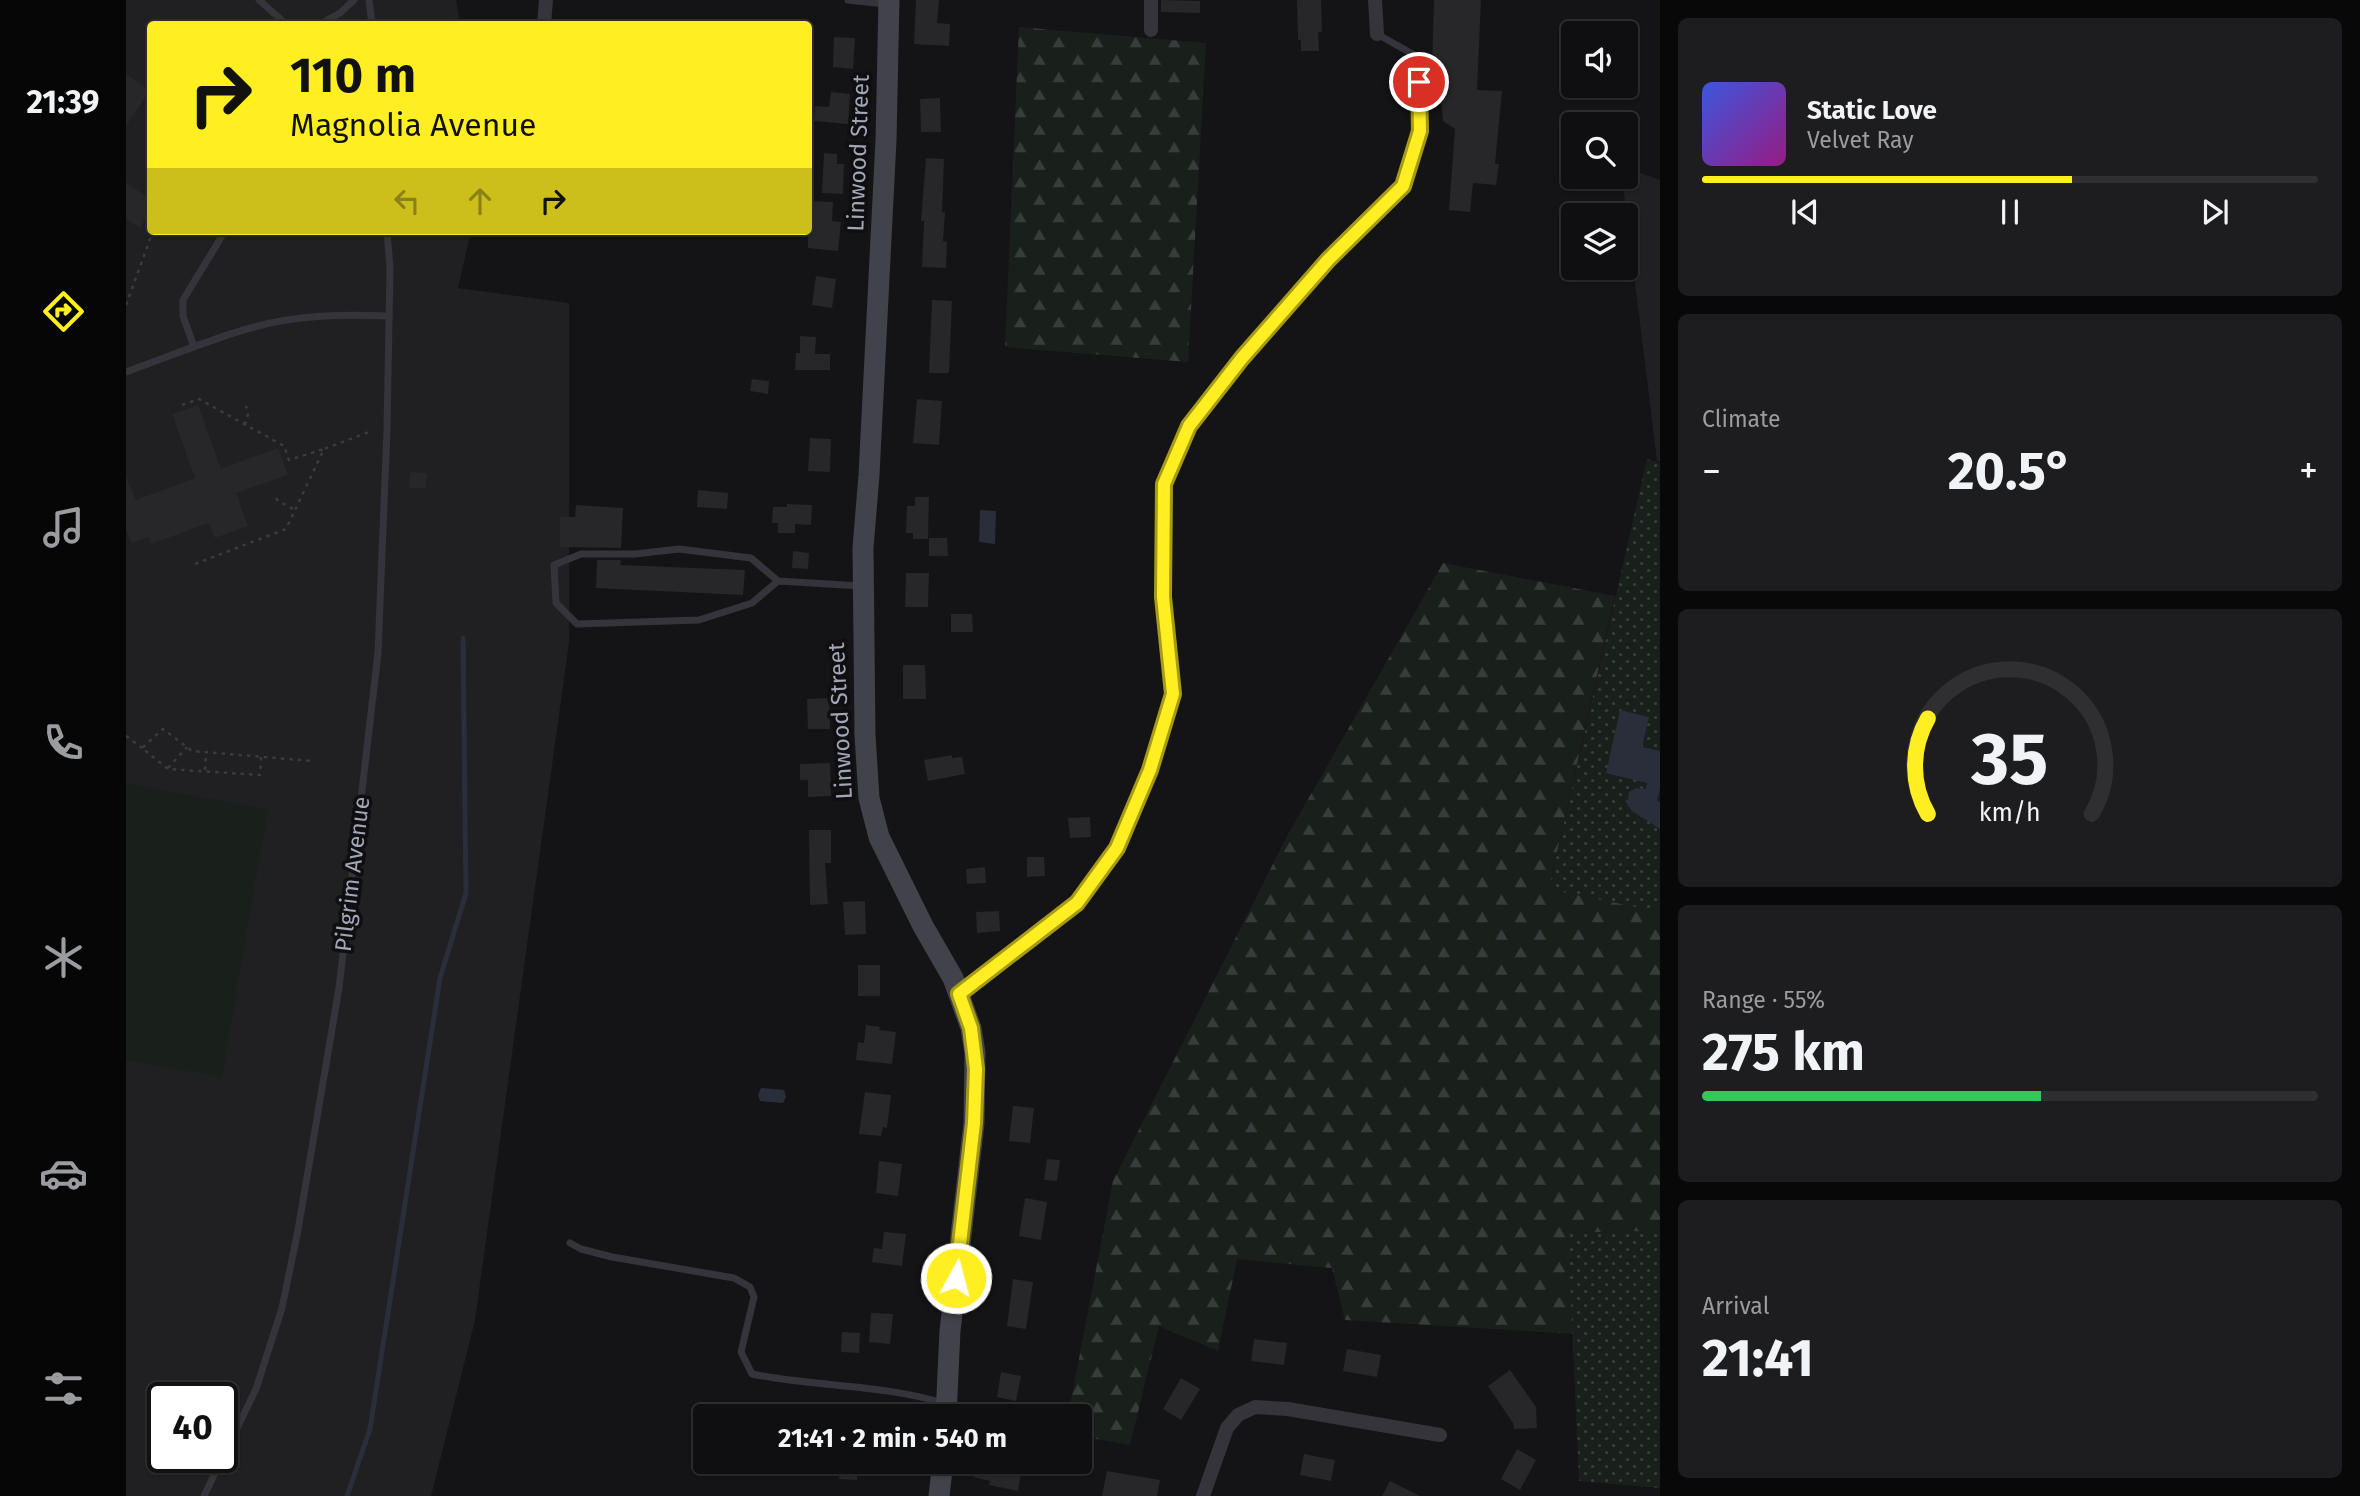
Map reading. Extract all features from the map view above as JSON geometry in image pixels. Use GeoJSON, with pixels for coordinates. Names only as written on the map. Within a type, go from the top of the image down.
{"type":"FeatureCollection","features":[{"type":"Feature","properties":{"kind":"street"},"geometry":{"type":"LineString","coordinates":[[544,21],[546,0]]}},
{"type":"Feature","properties":{"kind":"street"},"geometry":{"type":"LineString","coordinates":[[1151,0],[1151,30]]}},
{"type":"Feature","properties":{"kind":"street"},"geometry":{"type":"LineString","coordinates":[[1375,0],[1377,34]]}},
{"type":"Feature","properties":{"kind":"street","name":"Linwood Street"},"geometry":{"type":"LineString","coordinates":[[889,2],[886,140],[862,586],[864,735],[873,819],[904,890],[959,994],[971,1028],[976,1069],[974,1123],[947,1365],[946,1404]]}},
{"type":"Feature","properties":{"kind":"street"},"geometry":{"type":"LineString","coordinates":[[1203,1496],[1227,1429],[1238,1415],[1255,1407],[1288,1409],[1440,1435]]}},
{"type":"Feature","properties":{"kind":"street"},"geometry":{"type":"LineString","coordinates":[[939,1496],[942,1474]]}},
{"type":"Feature","properties":{"kind":"lane"},"geometry":{"type":"LineString","coordinates":[[260,0],[283,21]]}},
{"type":"Feature","properties":{"kind":"lane"},"geometry":{"type":"LineString","coordinates":[[325,21],[340,13],[354,0]]}},
{"type":"Feature","properties":{"kind":"lane"},"geometry":{"type":"LineString","coordinates":[[369,0],[372,21]]}},
{"type":"Feature","properties":{"kind":"lane"},"geometry":{"type":"LineString","coordinates":[[848,0],[889,2]]}},
{"type":"Feature","properties":{"kind":"lane"},"geometry":{"type":"LineString","coordinates":[[959,994],[1077,903],[1122,837],[1150,770],[1173,694],[1163,597],[1164,484],[1189,426],[1242,358],[1328,260],[1403,186],[1420,131],[1418,57],[1377,34]]}},
{"type":"Feature","properties":{"kind":"lane"},"geometry":{"type":"LineString","coordinates":[[194,347],[183,316],[183,300],[223,235]]}},
{"type":"Feature","properties":{"kind":"lane","name":"Pilgrim Avenue"},"geometry":{"type":"LineString","coordinates":[[204,1496],[252,1398],[277,1326],[291,1269],[335,1014],[378,653],[387,430],[390,268],[387,235]]}},
{"type":"Feature","properties":{"kind":"lane"},"geometry":{"type":"LineString","coordinates":[[126,372],[254,327],[323,315],[388,316]]}},
{"type":"Feature","properties":{"kind":"lane"},"geometry":{"type":"LineString","coordinates":[[778,581],[752,603],[699,620],[577,624],[556,603],[554,565],[581,554],[635,554],[679,549],[751,558],[778,581],[862,586]]}},
{"type":"Feature","properties":{"kind":"lane"},"geometry":{"type":"LineString","coordinates":[[570,1243],[581,1249],[612,1257],[734,1278],[750,1287],[754,1297],[741,1352],[752,1374],[781,1380],[914,1394],[934,1404]]}},
{"type":"Feature","properties":{"kind":"path"},"geometry":{"type":"LineString","coordinates":[[126,305],[151,235]]}},
{"type":"Feature","properties":{"kind":"path"},"geometry":{"type":"LineString","coordinates":[[182,405],[199,399],[284,446],[289,460],[369,432]]}},
{"type":"Feature","properties":{"kind":"path"},"geometry":{"type":"LineString","coordinates":[[245,425],[248,414],[246,406]]}},
{"type":"Feature","properties":{"kind":"path"},"geometry":{"type":"LineString","coordinates":[[195,564],[286,529],[324,449]]}},
{"type":"Feature","properties":{"kind":"path"},"geometry":{"type":"LineString","coordinates":[[276,498],[295,510]]}},
{"type":"Feature","properties":{"kind":"path"},"geometry":{"type":"LineString","coordinates":[[142,748],[163,729],[192,751],[312,761]]}},
{"type":"Feature","properties":{"kind":"path"},"geometry":{"type":"LineString","coordinates":[[126,736],[167,769],[260,775],[261,757]]}},
{"type":"Feature","properties":{"kind":"path"},"geometry":{"type":"LineString","coordinates":[[167,769],[187,747]]}},
{"type":"Feature","properties":{"kind":"path"},"geometry":{"type":"LineString","coordinates":[[205,771],[206,752]]}},
{"type":"Feature","properties":{"kind":"shaded area"},"geometry":{"type":"Polygon","coordinates":[[[126,0],[456,0],[460,21],[147,21],[147,235],[470,235],[458,288],[569,303],[569,643],[475,1320],[431,1496],[126,1496],[126,0]]]}},
{"type":"Feature","properties":{"kind":"shaded area"},"geometry":{"type":"Polygon","coordinates":[[[1638,172],[1660,180],[1660,462],[1657,461],[1635,280],[1638,280],[1638,203],[1625,203],[1623,189],[1638,189],[1638,172]]]}},
{"type":"Feature","properties":{"kind":"green space"},"geometry":{"type":"Polygon","coordinates":[[[1019,27],[1206,43],[1188,362],[1005,347],[1019,27]]]}},
{"type":"Feature","properties":{"kind":"green space"},"geometry":{"type":"Polygon","coordinates":[[[1647,459],[1660,463],[1660,912],[1549,889],[1647,459]]]}},
{"type":"Feature","properties":{"kind":"green space"},"geometry":{"type":"Polygon","coordinates":[[[1443,563],[1615,596],[1549,888],[1660,912],[1660,1231],[1568,1233],[1573,1334],[1345,1320],[1332,1268],[1237,1259],[1218,1351],[1159,1326],[1130,1445],[1092,1438],[1092,1404],[1070,1404],[1113,1181],[1287,836],[1443,563]]]}},
{"type":"Feature","properties":{"kind":"green space"},"geometry":{"type":"Polygon","coordinates":[[[126,784],[268,809],[222,1077],[126,1060],[126,784]]]}},
{"type":"Feature","properties":{"kind":"green space"},"geometry":{"type":"Polygon","coordinates":[[[1660,1231],[1660,1488],[1579,1481],[1568,1233],[1660,1231]]]}},
{"type":"Feature","properties":{"kind":"water"},"geometry":{"type":"Polygon","coordinates":[[[980,510],[996,511],[995,544],[979,542],[980,510]]]}},
{"type":"Feature","properties":{"kind":"water"},"geometry":{"type":"Polygon","coordinates":[[[1620,710],[1649,717],[1642,747],[1660,751],[1660,789],[1657,801],[1660,802],[1660,829],[1632,811],[1627,804],[1629,792],[1636,788],[1646,789],[1647,783],[1606,773],[1620,710]]]}},
{"type":"Feature","properties":{"kind":"water"},"geometry":{"type":"Polygon","coordinates":[[[761,1088],[784,1090],[786,1097],[783,1103],[760,1101],[758,1095],[761,1088]]]}},
{"type":"Feature","properties":{"kind":"building"},"geometry":{"type":"Polygon","coordinates":[[[916,0],[939,0],[937,23],[950,24],[949,46],[914,44],[916,0]]]}},
{"type":"Feature","properties":{"kind":"building"},"geometry":{"type":"Polygon","coordinates":[[[1161,0],[1200,1],[1200,13],[1161,12],[1161,0]]]}},
{"type":"Feature","properties":{"kind":"building"},"geometry":{"type":"Polygon","coordinates":[[[1297,0],[1321,0],[1322,32],[1318,32],[1319,51],[1301,51],[1301,40],[1298,40],[1297,0]]]}},
{"type":"Feature","properties":{"kind":"building"},"geometry":{"type":"Polygon","coordinates":[[[1434,0],[1481,0],[1477,90],[1502,91],[1495,164],[1499,164],[1496,185],[1473,183],[1470,212],[1449,210],[1455,129],[1443,121],[1438,66],[1432,66],[1434,0]]]}},
{"type":"Feature","properties":{"kind":"building"},"geometry":{"type":"Polygon","coordinates":[[[834,37],[855,38],[853,69],[833,67],[834,37]]]}},
{"type":"Feature","properties":{"kind":"building"},"geometry":{"type":"Polygon","coordinates":[[[126,74],[147,88],[147,94],[126,126],[126,74]]]}},
{"type":"Feature","properties":{"kind":"building"},"geometry":{"type":"Polygon","coordinates":[[[831,92],[850,94],[848,124],[814,121],[815,106],[829,107],[831,92]]]}},
{"type":"Feature","properties":{"kind":"building"},"geometry":{"type":"Polygon","coordinates":[[[940,98],[941,132],[921,132],[920,99],[940,98]]]}},
{"type":"Feature","properties":{"kind":"building"},"geometry":{"type":"Polygon","coordinates":[[[824,153],[837,154],[837,164],[844,164],[843,194],[822,193],[824,153]]]}},
{"type":"Feature","properties":{"kind":"building"},"geometry":{"type":"Polygon","coordinates":[[[926,158],[944,159],[942,212],[945,213],[943,241],[947,242],[946,268],[922,267],[924,221],[921,221],[926,158]]]}},
{"type":"Feature","properties":{"kind":"building"},"geometry":{"type":"Polygon","coordinates":[[[126,183],[147,197],[147,216],[140,228],[126,219],[126,183]]]}},
{"type":"Feature","properties":{"kind":"building"},"geometry":{"type":"Polygon","coordinates":[[[812,201],[833,202],[832,221],[841,222],[838,251],[808,248],[808,235],[812,235],[812,201]]]}},
{"type":"Feature","properties":{"kind":"building"},"geometry":{"type":"Polygon","coordinates":[[[816,276],[836,279],[832,308],[812,305],[816,276]]]}},
{"type":"Feature","properties":{"kind":"building"},"geometry":{"type":"Polygon","coordinates":[[[932,300],[952,301],[949,373],[929,373],[932,300]]]}},
{"type":"Feature","properties":{"kind":"building"},"geometry":{"type":"Polygon","coordinates":[[[800,336],[816,337],[815,354],[830,354],[830,370],[795,370],[796,353],[800,353],[800,336]]]}},
{"type":"Feature","properties":{"kind":"building"},"geometry":{"type":"Polygon","coordinates":[[[752,379],[769,381],[768,394],[750,391],[752,379]]]}},
{"type":"Feature","properties":{"kind":"building"},"geometry":{"type":"Polygon","coordinates":[[[917,399],[942,401],[939,445],[913,443],[917,399]]]}},
{"type":"Feature","properties":{"kind":"building"},"geometry":{"type":"Polygon","coordinates":[[[198,405],[221,469],[278,448],[288,475],[236,493],[248,526],[215,538],[209,523],[151,544],[148,537],[131,543],[126,530],[126,476],[136,500],[195,478],[172,414],[198,405]]]}},
{"type":"Feature","properties":{"kind":"building"},"geometry":{"type":"Polygon","coordinates":[[[810,438],[831,439],[830,472],[808,471],[810,438]]]}},
{"type":"Feature","properties":{"kind":"building"},"geometry":{"type":"Polygon","coordinates":[[[410,472],[427,473],[426,488],[409,488],[410,472]]]}},
{"type":"Feature","properties":{"kind":"building"},"geometry":{"type":"Polygon","coordinates":[[[698,490],[728,493],[727,509],[697,507],[698,490]]]}},
{"type":"Feature","properties":{"kind":"building"},"geometry":{"type":"Polygon","coordinates":[[[915,497],[929,497],[928,539],[913,539],[913,533],[906,533],[907,506],[915,506],[915,497]]]}},
{"type":"Feature","properties":{"kind":"building"},"geometry":{"type":"Polygon","coordinates":[[[787,504],[812,505],[811,525],[795,524],[795,533],[778,533],[778,523],[772,523],[773,507],[787,507],[787,504]]]}},
{"type":"Feature","properties":{"kind":"building"},"geometry":{"type":"Polygon","coordinates":[[[576,505],[623,508],[621,548],[560,547],[560,517],[575,517],[576,505]]]}},
{"type":"Feature","properties":{"kind":"building"},"geometry":{"type":"Polygon","coordinates":[[[929,538],[947,538],[948,556],[929,556],[929,538]]]}},
{"type":"Feature","properties":{"kind":"building"},"geometry":{"type":"Polygon","coordinates":[[[793,551],[809,553],[808,569],[792,568],[793,551]]]}},
{"type":"Feature","properties":{"kind":"building"},"geometry":{"type":"Polygon","coordinates":[[[597,560],[621,560],[620,565],[745,570],[743,595],[596,588],[597,560]]]}},
{"type":"Feature","properties":{"kind":"building"},"geometry":{"type":"Polygon","coordinates":[[[906,573],[929,573],[928,607],[905,607],[906,573]]]}},
{"type":"Feature","properties":{"kind":"building"},"geometry":{"type":"Polygon","coordinates":[[[951,614],[972,614],[973,632],[951,632],[951,614]]]}},
{"type":"Feature","properties":{"kind":"building"},"geometry":{"type":"Polygon","coordinates":[[[903,665],[925,665],[926,699],[903,699],[903,665]]]}},
{"type":"Feature","properties":{"kind":"building"},"geometry":{"type":"Polygon","coordinates":[[[829,698],[830,729],[808,729],[807,699],[829,698]]]}},
{"type":"Feature","properties":{"kind":"building"},"geometry":{"type":"Polygon","coordinates":[[[952,755],[952,758],[962,757],[965,774],[928,781],[924,760],[952,755]]]}},
{"type":"Feature","properties":{"kind":"building"},"geometry":{"type":"Polygon","coordinates":[[[830,763],[831,796],[808,797],[808,780],[800,780],[800,764],[830,763]]]}},
{"type":"Feature","properties":{"kind":"building"},"geometry":{"type":"Polygon","coordinates":[[[1090,817],[1091,837],[1070,838],[1068,818],[1090,817]]]}},
{"type":"Feature","properties":{"kind":"building"},"geometry":{"type":"Polygon","coordinates":[[[809,830],[831,830],[831,863],[825,863],[828,904],[810,905],[809,830]]]}},
{"type":"Feature","properties":{"kind":"building"},"geometry":{"type":"Polygon","coordinates":[[[1027,857],[1044,857],[1045,876],[1027,877],[1027,857]]]}},
{"type":"Feature","properties":{"kind":"building"},"geometry":{"type":"Polygon","coordinates":[[[985,867],[986,883],[967,884],[966,869],[985,867]]]}},
{"type":"Feature","properties":{"kind":"building"},"geometry":{"type":"Polygon","coordinates":[[[865,901],[866,934],[845,935],[843,902],[865,901]]]}},
{"type":"Feature","properties":{"kind":"building"},"geometry":{"type":"Polygon","coordinates":[[[999,911],[1000,931],[977,933],[976,912],[999,911]]]}},
{"type":"Feature","properties":{"kind":"building"},"geometry":{"type":"Polygon","coordinates":[[[858,965],[880,965],[880,996],[858,996],[858,965]]]}},
{"type":"Feature","properties":{"kind":"building"},"geometry":{"type":"Polygon","coordinates":[[[866,1025],[896,1032],[892,1064],[856,1060],[858,1042],[864,1043],[866,1025]]]}},
{"type":"Feature","properties":{"kind":"building"},"geometry":{"type":"Polygon","coordinates":[[[865,1092],[891,1095],[887,1128],[883,1127],[881,1136],[859,1134],[865,1092]]]}},
{"type":"Feature","properties":{"kind":"building"},"geometry":{"type":"Polygon","coordinates":[[[1013,1106],[1034,1108],[1030,1143],[1009,1141],[1013,1106]]]}},
{"type":"Feature","properties":{"kind":"building"},"geometry":{"type":"Polygon","coordinates":[[[1047,1159],[1060,1160],[1057,1181],[1044,1180],[1047,1159]]]}},
{"type":"Feature","properties":{"kind":"building"},"geometry":{"type":"Polygon","coordinates":[[[879,1161],[902,1164],[898,1196],[876,1193],[879,1161]]]}},
{"type":"Feature","properties":{"kind":"building"},"geometry":{"type":"Polygon","coordinates":[[[1025,1198],[1047,1202],[1041,1240],[1019,1236],[1025,1198]]]}},
{"type":"Feature","properties":{"kind":"building"},"geometry":{"type":"Polygon","coordinates":[[[884,1232],[906,1234],[902,1266],[872,1262],[874,1248],[882,1249],[884,1232]]]}},
{"type":"Feature","properties":{"kind":"building"},"geometry":{"type":"Polygon","coordinates":[[[1013,1279],[1033,1282],[1026,1329],[1007,1326],[1013,1279]]]}},
{"type":"Feature","properties":{"kind":"building"},"geometry":{"type":"Polygon","coordinates":[[[871,1313],[893,1314],[890,1344],[869,1342],[871,1313]]]}},
{"type":"Feature","properties":{"kind":"building"},"geometry":{"type":"Polygon","coordinates":[[[842,1332],[860,1333],[859,1353],[841,1352],[842,1332]]]}},
{"type":"Feature","properties":{"kind":"building"},"geometry":{"type":"Polygon","coordinates":[[[1254,1339],[1287,1343],[1284,1365],[1251,1361],[1254,1339]]]}},
{"type":"Feature","properties":{"kind":"building"},"geometry":{"type":"Polygon","coordinates":[[[1347,1349],[1381,1355],[1377,1377],[1343,1371],[1347,1349]]]}},
{"type":"Feature","properties":{"kind":"building"},"geometry":{"type":"Polygon","coordinates":[[[1510,1370],[1536,1407],[1537,1428],[1514,1429],[1513,1423],[1488,1386],[1510,1370]]]}},
{"type":"Feature","properties":{"kind":"building"},"geometry":{"type":"Polygon","coordinates":[[[1001,1372],[1021,1376],[1016,1401],[997,1397],[1001,1372]]]}},
{"type":"Feature","properties":{"kind":"building"},"geometry":{"type":"Polygon","coordinates":[[[1181,1378],[1200,1389],[1181,1420],[1163,1409],[1181,1378]]]}},
{"type":"Feature","properties":{"kind":"building"},"geometry":{"type":"Polygon","coordinates":[[[1517,1449],[1536,1460],[1520,1490],[1501,1479],[1517,1449]]]}},
{"type":"Feature","properties":{"kind":"building"},"geometry":{"type":"Polygon","coordinates":[[[1304,1454],[1335,1460],[1331,1481],[1300,1475],[1304,1454]]]}},
{"type":"Feature","properties":{"kind":"building"},"geometry":{"type":"Polygon","coordinates":[[[1107,1471],[1160,1480],[1157,1496],[1102,1496],[1107,1471]]]}},
{"type":"Feature","properties":{"kind":"building"},"geometry":{"type":"Polygon","coordinates":[[[840,1474],[858,1474],[857,1480],[839,1479],[840,1474]]]}},
{"type":"Feature","properties":{"kind":"building"},"geometry":{"type":"Polygon","coordinates":[[[974,1474],[1021,1474],[1018,1491],[989,1485],[990,1481],[973,1477],[974,1474]]]}},
{"type":"Feature","properties":{"kind":"building"},"geometry":{"type":"Polygon","coordinates":[[[1390,1481],[1420,1496],[1382,1496],[1390,1481]]]}},
{"type":"Feature","properties":{"kind":"waterway"},"geometry":{"type":"LineString","coordinates":[[347,1496],[370,1429],[440,978],[466,893],[463,638]]}},
{"type":"Feature","properties":{"kind":"route"},"geometry":{"type":"LineString","coordinates":[[956,1278],[974,1123],[976,1069],[971,1028],[959,994],[1077,903],[1117,848],[1150,770],[1173,694],[1163,597],[1164,484],[1189,426],[1242,358],[1328,260],[1403,186],[1420,131],[1419,82]]}}]}
